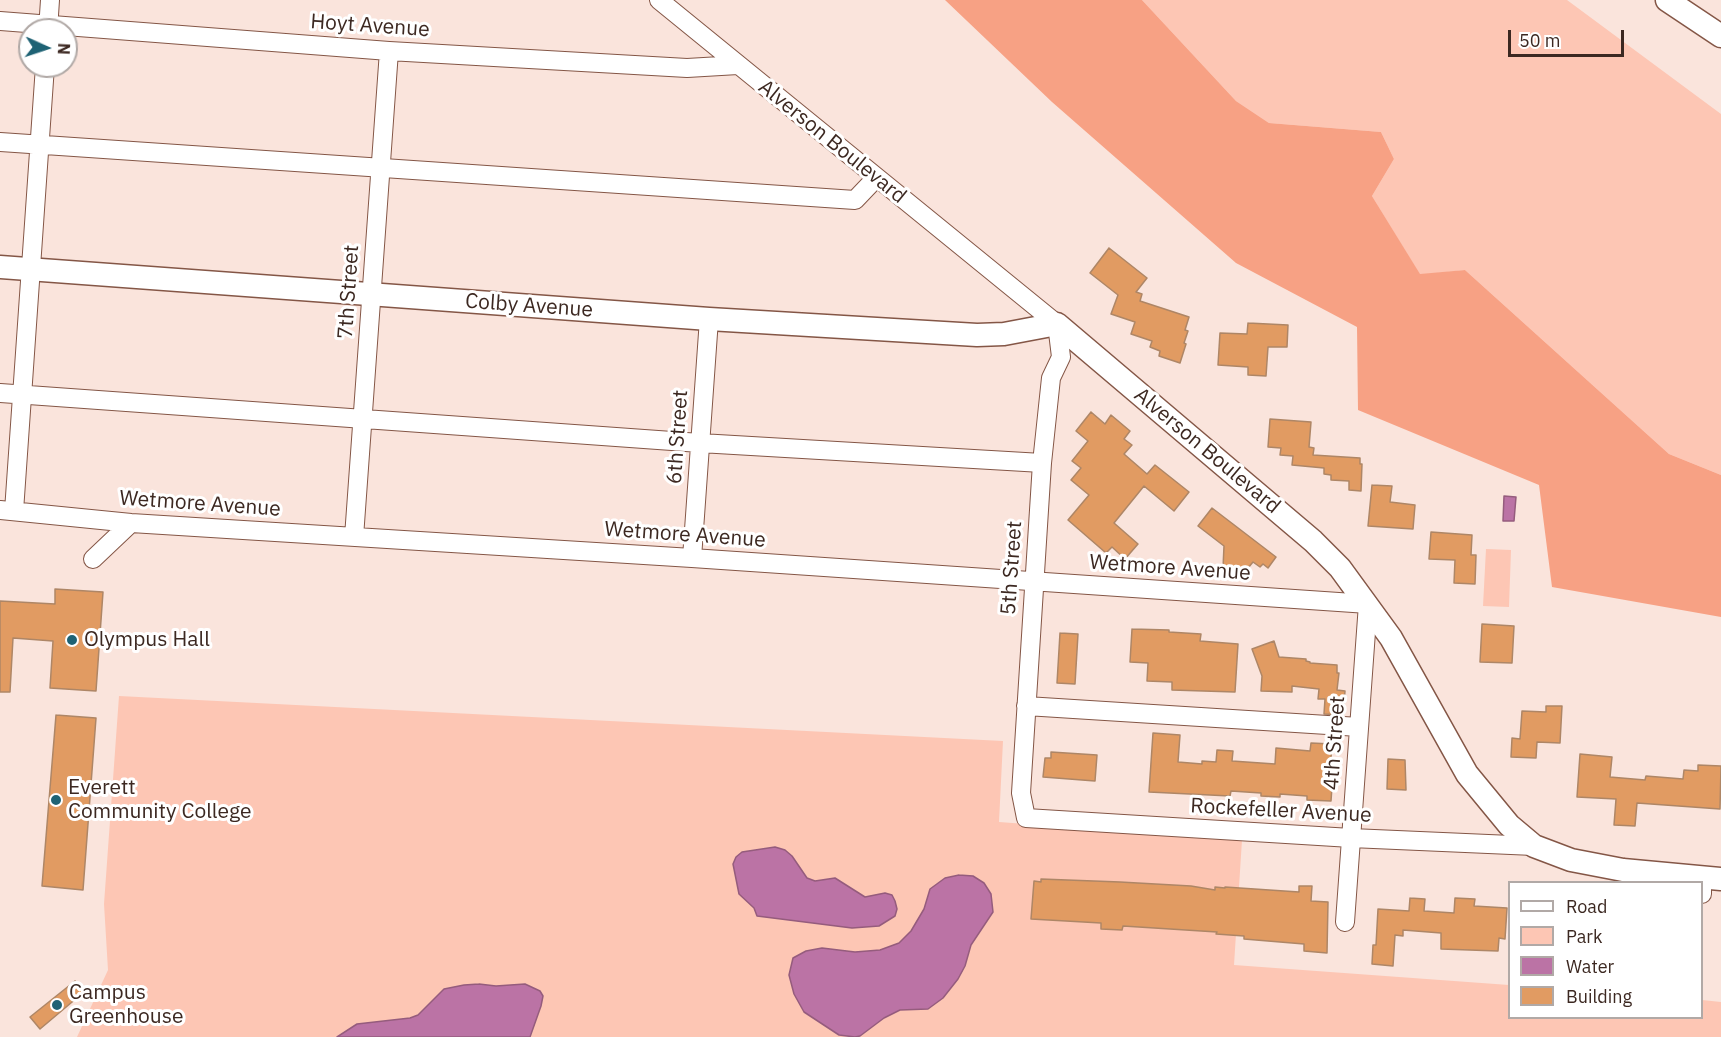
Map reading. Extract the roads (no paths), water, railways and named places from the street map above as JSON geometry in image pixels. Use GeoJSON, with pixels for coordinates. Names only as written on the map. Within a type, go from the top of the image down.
{"type":"FeatureCollection","features":[{"type":"Feature","properties":{"kind":"main road"},"geometry":{"type":"LineString","coordinates":[[1667,0],[1721,36]]}},
{"type":"Feature","properties":{"kind":"main road","name":"Colby Avenue"},"geometry":{"type":"LineString","coordinates":[[0,267],[709,319],[977,335],[1004,334],[1057,324]]}},
{"type":"Feature","properties":{"kind":"main road","name":"Alverson Boulevard"},"geometry":{"type":"LineString","coordinates":[[1057,324],[1313,541],[1340,568],[1391,638],[1467,774],[1509,825],[1534,846],[1571,860],[1695,881]]}},
{"type":"Feature","properties":{"kind":"street"},"geometry":{"type":"LineString","coordinates":[[49,18],[50,0]]}},
{"type":"Feature","properties":{"kind":"street","name":"Alverson Boulevard"},"geometry":{"type":"LineString","coordinates":[[660,0],[1057,324]]}},
{"type":"Feature","properties":{"kind":"street","name":"Hoyt Avenue"},"geometry":{"type":"LineString","coordinates":[[0,21],[18,23]]}},
{"type":"Feature","properties":{"kind":"street","name":"Hoyt Avenue"},"geometry":{"type":"LineString","coordinates":[[78,29],[389,51],[687,68],[738,65]]}},
{"type":"Feature","properties":{"kind":"street","name":"7th Street"},"geometry":{"type":"LineString","coordinates":[[354,537],[389,51]]}},
{"type":"Feature","properties":{"kind":"street"},"geometry":{"type":"LineString","coordinates":[[7,510],[23,395],[44,78]]}},
{"type":"Feature","properties":{"kind":"street"},"geometry":{"type":"LineString","coordinates":[[0,142],[855,200],[876,178]]}},
{"type":"Feature","properties":{"kind":"street","name":"6th Street"},"geometry":{"type":"LineString","coordinates":[[692,558],[709,319]]}},
{"type":"Feature","properties":{"kind":"street","name":"5th Street"},"geometry":{"type":"LineString","coordinates":[[1026,818],[1021,793],[1042,463],[1051,378],[1062,357],[1057,324]]}},
{"type":"Feature","properties":{"kind":"street"},"geometry":{"type":"LineString","coordinates":[[0,393],[700,443],[1042,463]]}},
{"type":"Feature","properties":{"kind":"street","name":"Wetmore Avenue"},"geometry":{"type":"LineString","coordinates":[[7,510],[131,523],[1368,604]]}},
{"type":"Feature","properties":{"kind":"street"},"geometry":{"type":"LineString","coordinates":[[93,559],[131,523]]}},
{"type":"Feature","properties":{"kind":"street","name":"4th Street"},"geometry":{"type":"LineString","coordinates":[[1345,922],[1368,604]]}},
{"type":"Feature","properties":{"kind":"street"},"geometry":{"type":"LineString","coordinates":[[1026,706],[1359,728]]}},
{"type":"Feature","properties":{"kind":"street","name":"Rockefeller Avenue"},"geometry":{"type":"LineString","coordinates":[[1026,818],[1351,838],[1534,846]]}},
{"type":"Feature","properties":{"kind":"water"},"geometry":{"type":"Polygon","coordinates":[[[1504,496],[1516,497],[1514,521],[1503,521],[1504,496]]]}},
{"type":"Feature","properties":{"kind":"water"},"geometry":{"type":"Polygon","coordinates":[[[775,847],[785,850],[792,856],[807,878],[815,881],[835,878],[865,897],[885,893],[892,895],[897,909],[895,916],[879,926],[852,928],[757,916],[754,908],[739,894],[733,864],[742,852],[775,847]]]}},
{"type":"Feature","properties":{"kind":"water"},"geometry":{"type":"Polygon","coordinates":[[[959,875],[973,876],[984,883],[991,894],[993,912],[971,945],[965,966],[958,979],[943,998],[928,1009],[900,1010],[855,1037],[839,1035],[804,1012],[794,994],[789,975],[793,958],[806,951],[822,948],[855,952],[880,950],[899,943],[911,931],[924,909],[930,889],[945,878],[959,875]]]}},
{"type":"Feature","properties":{"kind":"water"},"geometry":{"type":"Polygon","coordinates":[[[479,984],[496,986],[525,984],[540,991],[543,996],[541,1006],[530,1037],[337,1037],[357,1024],[410,1018],[418,1015],[444,989],[479,984]]]}},
{"type":"Feature","properties":{"kind":"place","name":"Olympus Hall"},"geometry":{"type":"Point","coordinates":[72,640]}},
{"type":"Feature","properties":{"kind":"place","name":"Everett Community College"},"geometry":{"type":"Point","coordinates":[56,800]}},
{"type":"Feature","properties":{"kind":"place","name":"Campus Greenhouse"},"geometry":{"type":"Point","coordinates":[57,1005]}}]}
